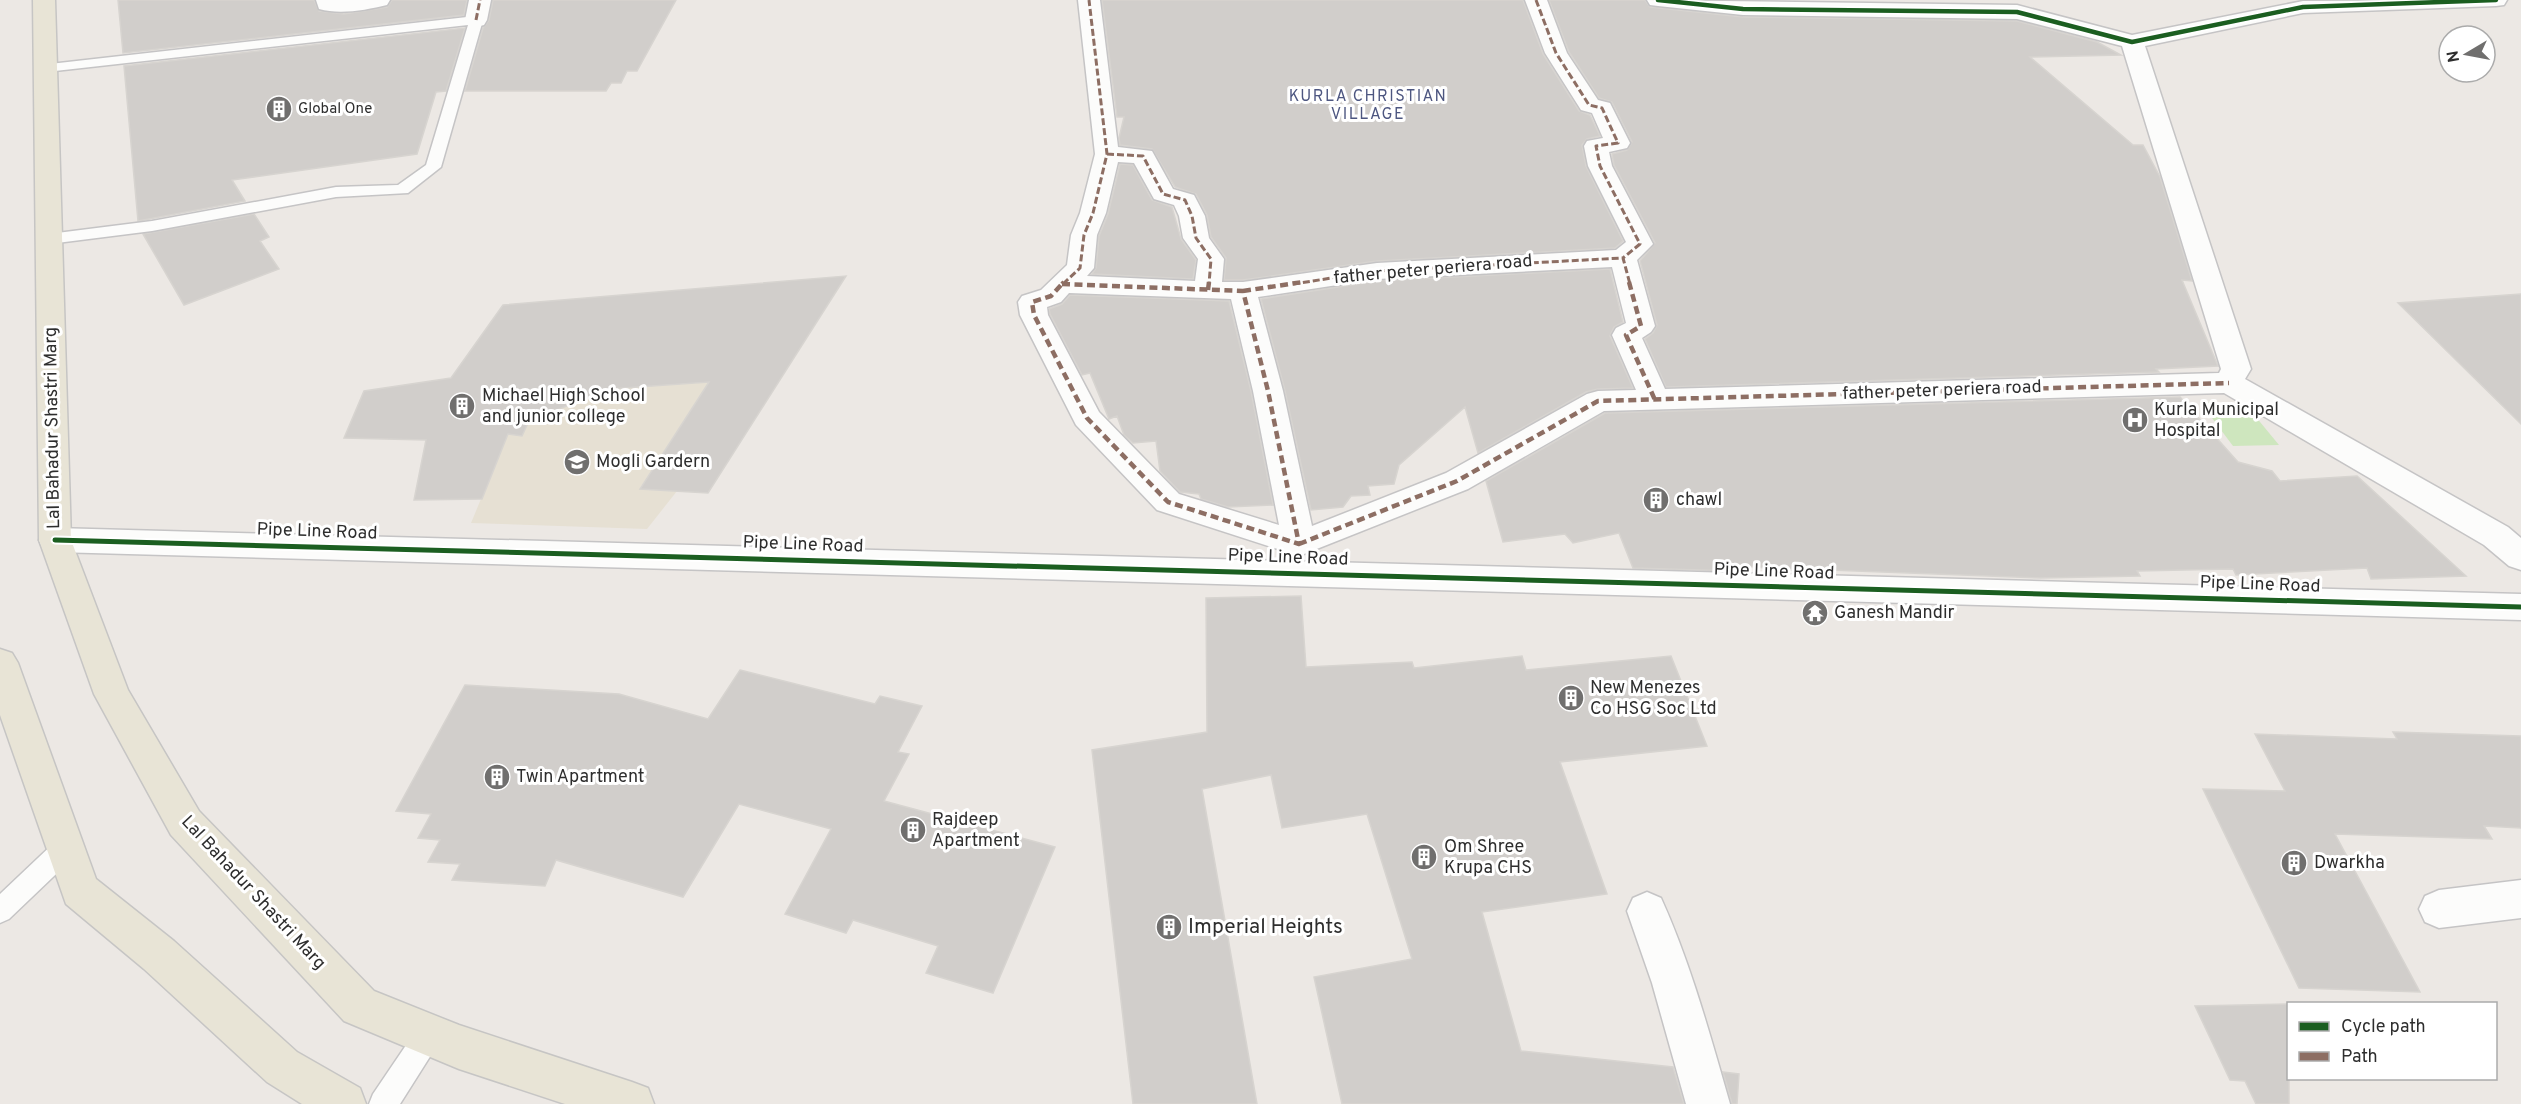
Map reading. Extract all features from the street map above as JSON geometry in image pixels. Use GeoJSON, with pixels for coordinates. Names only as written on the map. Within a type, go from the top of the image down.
{"type":"FeatureCollection","features":[{"type":"Feature","properties":{"kind":"main road","name":"Lal Bahadur Shastri Marg"},"geometry":{"type":"LineString","coordinates":[[44,0],[55,540],[111,694],[185,823],[359,1006],[429,1036],[632,1104]]}},
{"type":"Feature","properties":{"kind":"main road"},"geometry":{"type":"LineString","coordinates":[[0,663],[80,891],[159,956],[282,1067],[344,1104]]}},
{"type":"Feature","properties":{"kind":"street"},"geometry":{"type":"LineString","coordinates":[[327,0],[327,4],[333,6],[379,0]]}},
{"type":"Feature","properties":{"kind":"street"},"geometry":{"type":"LineString","coordinates":[[1089,0],[1107,154],[1093,213],[1084,235],[1080,268],[1052,296],[1032,302],[1034,315],[1087,418],[1168,502],[1299,544],[1268,391],[1243,291]]}},
{"type":"Feature","properties":{"kind":"street"},"geometry":{"type":"LineString","coordinates":[[1536,0],[1560,61],[1589,105],[1602,108],[1618,143],[1596,146],[1600,166],[1640,244],[1623,258],[1641,326],[1626,335],[1655,400]]}},
{"type":"Feature","properties":{"kind":"street"},"geometry":{"type":"LineString","coordinates":[[1658,0],[1743,9],[2017,12],[2132,42],[2303,7],[2496,0]]}},
{"type":"Feature","properties":{"kind":"street"},"geometry":{"type":"LineString","coordinates":[[2132,42],[2236,369],[2229,383],[2508,535],[2521,557]]}},
{"type":"Feature","properties":{"kind":"street"},"geometry":{"type":"LineString","coordinates":[[1107,154],[1143,156],[1163,194],[1185,200],[1192,216],[1196,238],[1211,259],[1208,290]]}},
{"type":"Feature","properties":{"kind":"street","name":"father peter periera road"},"geometry":{"type":"LineString","coordinates":[[1062,284],[1243,291],[1377,271],[1623,258]]}},
{"type":"Feature","properties":{"kind":"street","name":"father peter periera road"},"geometry":{"type":"LineString","coordinates":[[1299,544],[1457,481],[1598,401],[2229,383]]}},
{"type":"Feature","properties":{"kind":"street","name":"Pipe Line Road"},"geometry":{"type":"LineString","coordinates":[[55,540],[2521,607]]}},
{"type":"Feature","properties":{"kind":"street"},"geometry":{"type":"LineString","coordinates":[[2439,909],[2521,899]]}},
{"type":"Feature","properties":{"kind":"street"},"geometry":{"type":"LineString","coordinates":[[1647,911],[1673,983],[1708,1104]]}},
{"type":"Feature","properties":{"kind":"lane"},"geometry":{"type":"LineString","coordinates":[[46,68],[478,10],[433,167],[402,190],[336,192],[152,226],[49,238]]}},
{"type":"Feature","properties":{"kind":"lane"},"geometry":{"type":"LineString","coordinates":[[0,911],[66,848]]}},
{"type":"Feature","properties":{"kind":"lane"},"geometry":{"type":"LineString","coordinates":[[383,1104],[429,1036]]}},
{"type":"Feature","properties":{"kind":"shaded area","name":"Mogli Gardern"},"geometry":{"type":"Polygon","coordinates":[[[709,382],[640,488],[677,491],[647,529],[471,523],[508,434],[522,436],[529,421],[609,389],[709,382]]]}},
{"type":"Feature","properties":{"kind":"green space"},"geometry":{"type":"Polygon","coordinates":[[[2200,402],[2246,405],[2279,445],[2233,446],[2200,402]]]}},
{"type":"Feature","properties":{"kind":"building"},"geometry":{"type":"Polygon","coordinates":[[[118,0],[314,0],[319,11],[344,14],[387,7],[392,0],[467,0],[464,15],[123,53],[118,0]]]}},
{"type":"Feature","properties":{"kind":"building"},"geometry":{"type":"Polygon","coordinates":[[[493,0],[676,0],[637,71],[627,71],[621,83],[611,83],[606,91],[465,91],[483,28],[489,20],[493,0]]]}},
{"type":"Feature","properties":{"kind":"building"},"geometry":{"type":"Polygon","coordinates":[[[1102,0],[1523,0],[1543,54],[1579,111],[1590,115],[1600,136],[1587,139],[1582,145],[1586,166],[1623,241],[1615,248],[1377,261],[1243,280],[1224,280],[1226,258],[1211,237],[1207,215],[1196,194],[1175,187],[1152,149],[1120,145],[1119,138],[1124,117],[1117,117],[1102,0]]]}},
{"type":"Feature","properties":{"kind":"building"},"geometry":{"type":"Polygon","coordinates":[[[1549,0],[1645,0],[1650,7],[1743,17],[2017,21],[2097,42],[2121,55],[2030,57],[2133,145],[2143,145],[2160,177],[2192,281],[2182,280],[2218,366],[2156,369],[2159,372],[1666,387],[1645,339],[1653,333],[1657,325],[1640,261],[1655,243],[1614,165],[1612,154],[1627,150],[1632,142],[1612,102],[1599,98],[1569,52],[1549,0]]]}},
{"type":"Feature","properties":{"kind":"building","name":"Global One"},"geometry":{"type":"Polygon","coordinates":[[[465,28],[446,91],[436,92],[417,154],[232,180],[245,201],[138,221],[124,66],[465,28]]]}},
{"type":"Feature","properties":{"kind":"building"},"geometry":{"type":"Polygon","coordinates":[[[1120,164],[1133,165],[1152,200],[1172,207],[1181,239],[1196,260],[1193,279],[1092,274],[1096,268],[1099,236],[1108,214],[1120,164]]]}},
{"type":"Feature","properties":{"kind":"building"},"geometry":{"type":"Polygon","coordinates":[[[254,214],[269,237],[260,241],[279,269],[184,305],[143,234],[254,214]]]}},
{"type":"Feature","properties":{"kind":"building"},"geometry":{"type":"Polygon","coordinates":[[[1610,269],[1623,322],[1614,327],[1610,336],[1633,388],[1598,389],[1586,392],[1478,453],[1465,407],[1399,465],[1394,484],[1368,486],[1370,495],[1351,496],[1343,507],[1311,510],[1285,391],[1261,299],[1377,281],[1610,269]]]}},
{"type":"Feature","properties":{"kind":"building","name":"Michael High School and junior college"},"geometry":{"type":"Polygon","coordinates":[[[846,276],[708,493],[640,489],[709,382],[609,389],[529,421],[522,436],[508,434],[482,499],[414,500],[426,440],[344,438],[364,391],[451,378],[503,305],[846,276]]]}},
{"type":"Feature","properties":{"kind":"building"},"geometry":{"type":"Polygon","coordinates":[[[2521,294],[2521,424],[2398,303],[2521,294]]]}},
{"type":"Feature","properties":{"kind":"building"},"geometry":{"type":"Polygon","coordinates":[[[1070,295],[1229,301],[1251,391],[1273,505],[1228,507],[1201,499],[1199,494],[1180,492],[1160,471],[1156,441],[1133,443],[1124,435],[1117,416],[1109,419],[1090,373],[1082,375],[1050,314],[1049,309],[1062,304],[1070,295]]]}},
{"type":"Feature","properties":{"kind":"building"},"geometry":{"type":"Polygon","coordinates":[[[2180,397],[2238,462],[2272,471],[2280,481],[2357,476],[2466,576],[2371,579],[2367,568],[2236,575],[2233,569],[2137,571],[2140,576],[2041,578],[1829,570],[1830,573],[1821,573],[1733,565],[1735,571],[1633,568],[1619,533],[1573,543],[1565,534],[1503,542],[1486,481],[1605,413],[2180,397]]]}},
{"type":"Feature","properties":{"kind":"building"},"geometry":{"type":"Polygon","coordinates":[[[1301,596],[1306,667],[1412,662],[1414,668],[1522,656],[1526,670],[1671,656],[1707,746],[1560,762],[1607,894],[1482,912],[1521,1051],[1673,1067],[1684,1104],[1342,1104],[1314,977],[1412,959],[1367,814],[1282,828],[1271,775],[1202,789],[1257,1104],[1133,1104],[1092,750],[1207,732],[1206,598],[1301,596]]]}},
{"type":"Feature","properties":{"kind":"building"},"geometry":{"type":"Polygon","coordinates":[[[740,670],[875,704],[880,696],[922,706],[898,752],[909,754],[884,801],[1055,847],[993,993],[926,973],[938,946],[853,920],[846,933],[785,914],[831,829],[739,804],[683,897],[556,860],[545,886],[452,880],[460,864],[428,862],[440,840],[418,838],[431,814],[396,811],[465,685],[619,694],[708,719],[740,670]]]}},
{"type":"Feature","properties":{"kind":"building","name":"Dwarkha"},"geometry":{"type":"Polygon","coordinates":[[[2393,732],[2521,736],[2521,828],[2484,826],[2492,839],[2335,834],[2420,992],[2299,988],[2203,789],[2285,791],[2255,734],[2397,739],[2393,732]]]}},
{"type":"Feature","properties":{"kind":"building"},"geometry":{"type":"Polygon","coordinates":[[[2287,1004],[2289,1104],[2256,1104],[2245,1081],[2230,1080],[2195,1006],[2287,1004]]]}},
{"type":"Feature","properties":{"kind":"building"},"geometry":{"type":"Polygon","coordinates":[[[1723,1072],[1739,1074],[1737,1104],[1732,1104],[1723,1072]]]}},
{"type":"Feature","properties":{"kind":"marked path"},"geometry":{"type":"LineString","coordinates":[[476,20],[480,0]]}},
{"type":"Feature","properties":{"kind":"marked path"},"geometry":{"type":"LineString","coordinates":[[1062,284],[1080,268],[1084,235],[1093,213],[1107,154],[1089,0]]}},
{"type":"Feature","properties":{"kind":"marked path"},"geometry":{"type":"LineString","coordinates":[[1536,0],[1556,53],[1589,105],[1602,108],[1618,143],[1596,146],[1600,166],[1640,244],[1623,258]]}},
{"type":"Feature","properties":{"kind":"marked path"},"geometry":{"type":"LineString","coordinates":[[1107,154],[1143,156],[1163,194],[1185,200],[1192,216],[1196,238],[1211,259],[1208,290]]}},
{"type":"Feature","properties":{"kind":"marked path"},"geometry":{"type":"LineString","coordinates":[[1243,291],[1377,271],[1623,258],[1641,326],[1626,335],[1655,400]]}},
{"type":"Feature","properties":{"kind":"marked path"},"geometry":{"type":"LineString","coordinates":[[1299,544],[1168,502],[1087,418],[1034,315],[1032,302],[1051,296],[1062,284],[1243,291],[1268,391],[1299,544],[1457,481],[1598,401],[2229,383]]}},
{"type":"Feature","properties":{"kind":"cycle path"},"geometry":{"type":"LineString","coordinates":[[1658,0],[1743,9],[2017,12],[2132,42],[2303,7],[2496,0]]}},
{"type":"Feature","properties":{"kind":"cycle path"},"geometry":{"type":"LineString","coordinates":[[55,540],[2521,607]]}},
{"type":"Feature","properties":{"kind":"place","name":"Global One"},"geometry":{"type":"Point","coordinates":[279,109]}},
{"type":"Feature","properties":{"kind":"place","name":"Michael High School and junior college"},"geometry":{"type":"Point","coordinates":[462,406]}},
{"type":"Feature","properties":{"kind":"place","name":"Kurla Municipal Hospital"},"geometry":{"type":"Point","coordinates":[2135,420]}},
{"type":"Feature","properties":{"kind":"place","name":"Mogli Gardern"},"geometry":{"type":"Point","coordinates":[577,462]}},
{"type":"Feature","properties":{"kind":"place","name":"chawl"},"geometry":{"type":"Point","coordinates":[1656,500]}},
{"type":"Feature","properties":{"kind":"place","name":"Ganesh Mandir"},"geometry":{"type":"Point","coordinates":[1815,613]}},
{"type":"Feature","properties":{"kind":"place","name":"New Menezes Co HSG Soc Ltd"},"geometry":{"type":"Point","coordinates":[1571,698]}},
{"type":"Feature","properties":{"kind":"place","name":"Twin Apartment"},"geometry":{"type":"Point","coordinates":[497,777]}},
{"type":"Feature","properties":{"kind":"place","name":"Rajdeep Apartment"},"geometry":{"type":"Point","coordinates":[913,830]}},
{"type":"Feature","properties":{"kind":"place","name":"Om Shree Krupa CHS"},"geometry":{"type":"Point","coordinates":[1424,857]}},
{"type":"Feature","properties":{"kind":"place","name":"Dwarkha"},"geometry":{"type":"Point","coordinates":[2294,863]}},
{"type":"Feature","properties":{"kind":"place","name":"Imperial Heights"},"geometry":{"type":"Point","coordinates":[1169,927]}},
{"type":"Feature","properties":{"kind":"district","name":"KURLA CHRISTIAN VILLAGE"},"geometry":{"type":"Point","coordinates":[1368,106]}}]}
